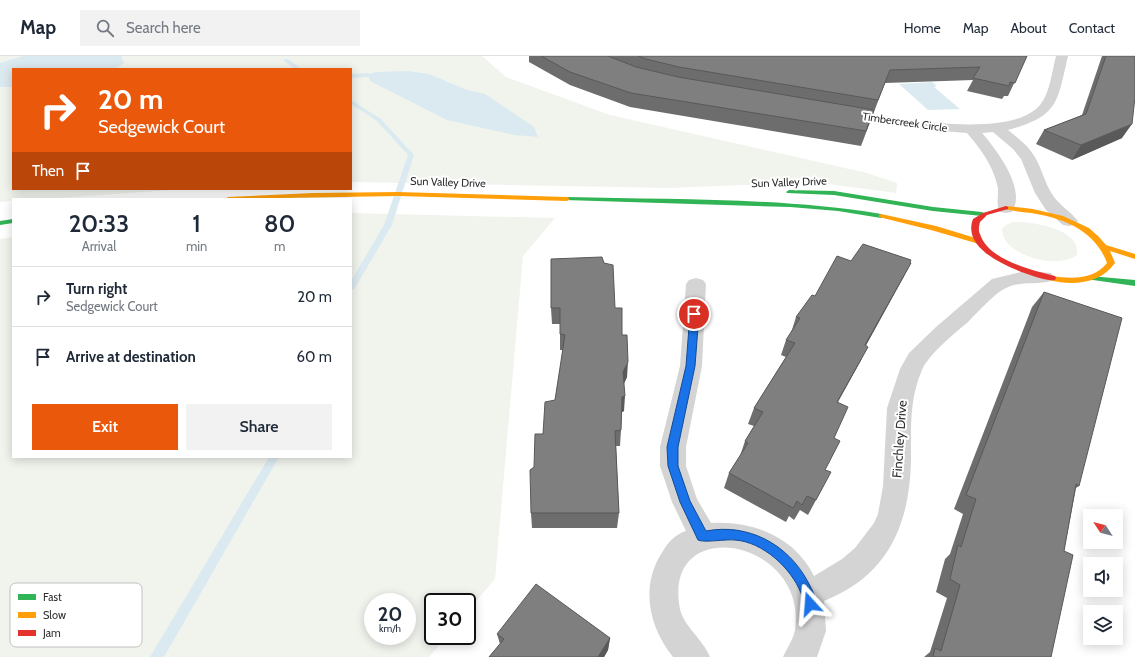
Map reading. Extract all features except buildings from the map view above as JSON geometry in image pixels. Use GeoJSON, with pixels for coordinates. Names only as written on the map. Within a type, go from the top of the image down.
{"type":"FeatureCollection","features":[{"type":"Feature","properties":{"kind":"street","name":"Timbercreek Circle"},"geometry":{"type":"LineString","coordinates":[[831,111],[911,124],[971,129],[996,127],[1026,120],[1043,110],[1048,103],[1062,56]]}},
{"type":"Feature","properties":{"kind":"street"},"geometry":{"type":"LineString","coordinates":[[996,127],[1018,146],[1028,158],[1043,193],[1052,206],[1069,221]]}},
{"type":"Feature","properties":{"kind":"street"},"geometry":{"type":"LineString","coordinates":[[971,129],[998,165],[1008,198],[1006,208]]}},
{"type":"Feature","properties":{"kind":"street","name":"Sun Valley Drive"},"geometry":{"type":"LineString","coordinates":[[247,198],[323,194],[411,193],[668,203],[788,205],[844,210],[923,224],[979,242],[996,256],[1016,267],[1044,277],[1079,280],[1092,278],[1106,272],[1111,263],[1109,252],[1097,238],[1069,221],[1033,211],[1006,208],[992,210],[982,214],[933,209],[834,193],[776,193]]}},
{"type":"Feature","properties":{"kind":"street","name":"Sun Valley Drive"},"geometry":{"type":"LineString","coordinates":[[668,203],[761,194]]}},
{"type":"Feature","properties":{"kind":"street"},"geometry":{"type":"LineString","coordinates":[[979,242],[974,229],[976,221],[982,214]]}},
{"type":"Feature","properties":{"kind":"street"},"geometry":{"type":"LineString","coordinates":[[0,223],[12,221]]}},
{"type":"Feature","properties":{"kind":"street","name":"Sun Valley Drive"},"geometry":{"type":"LineString","coordinates":[[1106,247],[1135,257]]}},
{"type":"Feature","properties":{"kind":"street"},"geometry":{"type":"LineString","coordinates":[[996,256],[999,283]]}},
{"type":"Feature","properties":{"kind":"street","name":"Finchley Drive"},"geometry":{"type":"LineString","coordinates":[[807,593],[823,588],[843,577],[872,551],[883,534],[891,515],[895,497],[899,408],[910,369],[917,359],[943,332],[999,283],[1024,277],[1044,277]]}},
{"type":"Feature","properties":{"kind":"street","name":"Sun Valley Drive"},"geometry":{"type":"LineString","coordinates":[[1092,278],[1135,283]]}},
{"type":"Feature","properties":{"kind":"street"},"geometry":{"type":"LineString","coordinates":[[696,284],[691,366],[672,447],[673,466],[685,502],[703,536]]}},
{"type":"Feature","properties":{"kind":"street"},"geometry":{"type":"LineString","coordinates":[[694,657],[678,640],[667,619],[663,597],[664,576],[673,559],[686,545],[703,536],[719,533],[737,534],[770,548],[786,560],[798,575],[807,593],[812,615],[810,636],[799,657]]}},
{"type":"Feature","properties":{"kind":"shaded area"},"geometry":{"type":"Polygon","coordinates":[[[0,56],[482,56],[506,77],[610,115],[867,173],[897,183],[896,193],[828,184],[794,183],[669,188],[352,182],[352,68],[12,68],[12,190],[170,190],[61,198],[12,198],[12,201],[0,202],[0,56]]]}},
{"type":"Feature","properties":{"kind":"shaded area"},"geometry":{"type":"Polygon","coordinates":[[[23,56],[121,56],[124,63],[116,68],[12,68],[12,87],[0,87],[0,63],[23,56]]]}},
{"type":"Feature","properties":{"kind":"shaded area"},"geometry":{"type":"Polygon","coordinates":[[[408,71],[429,74],[467,90],[485,94],[534,127],[538,137],[514,135],[447,120],[370,81],[368,75],[375,72],[408,71]]]}},
{"type":"Feature","properties":{"kind":"shaded area"},"geometry":{"type":"Polygon","coordinates":[[[932,82],[937,86],[934,87],[960,109],[928,110],[899,84],[932,82]]]}},
{"type":"Feature","properties":{"kind":"shaded area"},"geometry":{"type":"Polygon","coordinates":[[[352,213],[555,218],[523,256],[495,579],[476,601],[476,593],[424,593],[424,645],[439,645],[429,657],[0,657],[0,239],[12,237],[12,458],[352,458],[352,213]]]}},
{"type":"Feature","properties":{"kind":"shaded area"},"geometry":{"type":"Polygon","coordinates":[[[1013,222],[1043,225],[1064,233],[1072,239],[1076,246],[1077,255],[1068,259],[1057,261],[1032,258],[1021,253],[1011,247],[1004,238],[1002,229],[1006,225],[1013,222]]]}},
{"type":"Feature","properties":{"kind":"waterway"},"geometry":{"type":"LineString","coordinates":[[286,60],[297,68]]}},
{"type":"Feature","properties":{"kind":"waterway"},"geometry":{"type":"LineString","coordinates":[[352,76],[368,75]]}},
{"type":"Feature","properties":{"kind":"waterway"},"geometry":{"type":"LineString","coordinates":[[352,103],[379,120],[411,155],[388,225],[352,286]]}},
{"type":"Feature","properties":{"kind":"waterway"},"geometry":{"type":"LineString","coordinates":[[157,657],[273,458]]}},
{"type":"Feature","properties":{"kind":"traffic: fast"},"geometry":{"type":"LineString","coordinates":[[789,192],[834,193],[933,209],[982,214]]}},
{"type":"Feature","properties":{"kind":"traffic: fast"},"geometry":{"type":"LineString","coordinates":[[567,199],[790,205],[838,209],[881,216]]}},
{"type":"Feature","properties":{"kind":"traffic: fast"},"geometry":{"type":"LineString","coordinates":[[0,223],[12,221]]}},
{"type":"Feature","properties":{"kind":"traffic: fast"},"geometry":{"type":"LineString","coordinates":[[1093,278],[1135,283]]}},
{"type":"Feature","properties":{"kind":"traffic: slow"},"geometry":{"type":"LineString","coordinates":[[242,198],[270,196],[398,194],[482,195],[567,199]]}},
{"type":"Feature","properties":{"kind":"traffic: slow"},"geometry":{"type":"LineString","coordinates":[[1006,208],[1047,214],[1074,223],[1097,238],[1108,254],[1111,263],[1106,270],[1092,278],[1084,280],[1052,278]]}},
{"type":"Feature","properties":{"kind":"traffic: slow"},"geometry":{"type":"LineString","coordinates":[[881,216],[933,228],[979,242]]}},
{"type":"Feature","properties":{"kind":"traffic: slow"},"geometry":{"type":"LineString","coordinates":[[1106,247],[1135,257]]}},
{"type":"Feature","properties":{"kind":"traffic: jam"},"geometry":{"type":"LineString","coordinates":[[1006,208],[985,214],[976,221],[975,233],[980,243],[989,252],[1001,260],[1029,272],[1052,278]]}},
{"type":"Feature","properties":{"kind":"route"},"geometry":{"type":"LineString","coordinates":[[694,314],[691,366],[687,389],[672,447],[673,466],[685,502],[703,536],[719,533],[737,534],[770,548],[786,560],[798,575],[807,593],[810,604]]}}]}
